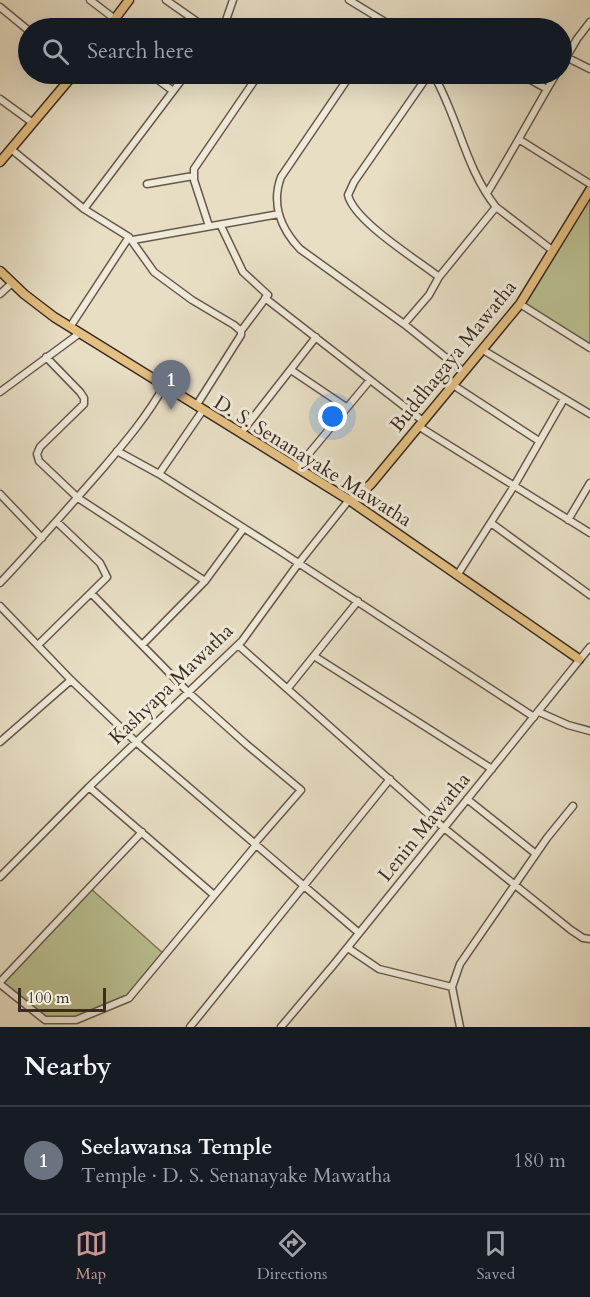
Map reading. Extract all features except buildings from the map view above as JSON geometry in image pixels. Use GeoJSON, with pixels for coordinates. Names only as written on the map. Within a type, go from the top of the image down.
{"type":"FeatureCollection","features":[{"type":"Feature","properties":{"kind":"main road"},"geometry":{"type":"LineString","coordinates":[[116,18],[129,0]]}},
{"type":"Feature","properties":{"kind":"main road"},"geometry":{"type":"LineString","coordinates":[[0,162],[66,84]]}},
{"type":"Feature","properties":{"kind":"main road","name":"Buddhagaya Mawatha"},"geometry":{"type":"LineString","coordinates":[[348,500],[361,494],[520,304],[590,190]]}},
{"type":"Feature","properties":{"kind":"main road","name":"D. S. Senanayake Mawatha"},"geometry":{"type":"LineString","coordinates":[[0,271],[12,283],[70,327],[348,500],[579,659]]}},
{"type":"Feature","properties":{"kind":"street"},"geometry":{"type":"LineString","coordinates":[[90,0],[114,18]]}},
{"type":"Feature","properties":{"kind":"street"},"geometry":{"type":"LineString","coordinates":[[166,0],[192,18]]}},
{"type":"Feature","properties":{"kind":"street"},"geometry":{"type":"LineString","coordinates":[[225,18],[233,0]]}},
{"type":"Feature","properties":{"kind":"street"},"geometry":{"type":"LineString","coordinates":[[349,0],[373,18]]}},
{"type":"Feature","properties":{"kind":"street"},"geometry":{"type":"LineString","coordinates":[[0,7],[18,22]]}},
{"type":"Feature","properties":{"kind":"street"},"geometry":{"type":"LineString","coordinates":[[572,48],[590,22]]}},
{"type":"Feature","properties":{"kind":"street"},"geometry":{"type":"LineString","coordinates":[[572,60],[590,69]]}},
{"type":"Feature","properties":{"kind":"street"},"geometry":{"type":"LineString","coordinates":[[164,84],[173,91]]}},
{"type":"Feature","properties":{"kind":"street"},"geometry":{"type":"LineString","coordinates":[[84,209],[178,84]]}},
{"type":"Feature","properties":{"kind":"street"},"geometry":{"type":"LineString","coordinates":[[209,226],[193,176],[194,169],[252,84]]}},
{"type":"Feature","properties":{"kind":"street"},"geometry":{"type":"LineString","coordinates":[[344,84],[281,177],[277,195],[279,214],[289,237],[300,249],[404,324],[464,372]]}},
{"type":"Feature","properties":{"kind":"street"},"geometry":{"type":"LineString","coordinates":[[424,84],[354,182],[348,195],[355,211],[363,220],[439,277]]}},
{"type":"Feature","properties":{"kind":"street"},"geometry":{"type":"LineString","coordinates":[[438,84],[444,93],[477,175],[496,207],[552,250]]}},
{"type":"Feature","properties":{"kind":"street"},"geometry":{"type":"LineString","coordinates":[[540,84],[548,88]]}},
{"type":"Feature","properties":{"kind":"street"},"geometry":{"type":"LineString","coordinates":[[487,193],[520,140],[529,119],[550,84]]}},
{"type":"Feature","properties":{"kind":"street"},"geometry":{"type":"LineString","coordinates":[[0,99],[33,123]]}},
{"type":"Feature","properties":{"kind":"street"},"geometry":{"type":"LineString","coordinates":[[520,140],[590,184]]}},
{"type":"Feature","properties":{"kind":"street"},"geometry":{"type":"LineString","coordinates":[[11,149],[84,209],[131,238],[145,262],[154,272],[192,300],[241,331]]}},
{"type":"Feature","properties":{"kind":"street"},"geometry":{"type":"LineString","coordinates":[[147,184],[193,176]]}},
{"type":"Feature","properties":{"kind":"street"},"geometry":{"type":"LineString","coordinates":[[404,324],[496,207]]}},
{"type":"Feature","properties":{"kind":"street"},"geometry":{"type":"LineString","coordinates":[[70,327],[131,238],[279,214]]}},
{"type":"Feature","properties":{"kind":"street"},"geometry":{"type":"LineString","coordinates":[[159,474],[200,408],[241,335],[241,331],[268,295],[243,272],[221,225]]}},
{"type":"Feature","properties":{"kind":"street"},"geometry":{"type":"LineString","coordinates":[[0,294],[12,283]]}},
{"type":"Feature","properties":{"kind":"street"},"geometry":{"type":"LineString","coordinates":[[265,298],[421,423],[514,486],[590,533]]}},
{"type":"Feature","properties":{"kind":"street"},"geometry":{"type":"LineString","coordinates":[[520,304],[590,348]]}},
{"type":"Feature","properties":{"kind":"street"},"geometry":{"type":"LineString","coordinates":[[0,392],[80,333]]}},
{"type":"Feature","properties":{"kind":"street"},"geometry":{"type":"LineString","coordinates":[[241,433],[316,337]]}},
{"type":"Feature","properties":{"kind":"street"},"geometry":{"type":"LineString","coordinates":[[483,350],[590,414]]}},
{"type":"Feature","properties":{"kind":"street"},"geometry":{"type":"LineString","coordinates":[[46,357],[80,392],[84,398],[84,404],[40,447],[37,454],[39,461],[78,498],[205,581]]}},
{"type":"Feature","properties":{"kind":"street"},"geometry":{"type":"LineString","coordinates":[[291,370],[346,407]]}},
{"type":"Feature","properties":{"kind":"street"},"geometry":{"type":"LineString","coordinates":[[297,468],[370,380]]}},
{"type":"Feature","properties":{"kind":"street"},"geometry":{"type":"LineString","coordinates":[[453,385],[539,441]]}},
{"type":"Feature","properties":{"kind":"street"},"geometry":{"type":"LineString","coordinates":[[0,583],[78,498],[155,403],[164,386]]}},
{"type":"Feature","properties":{"kind":"street"},"geometry":{"type":"LineString","coordinates":[[458,574],[514,486],[564,399]]}},
{"type":"Feature","properties":{"kind":"street"},"geometry":{"type":"LineString","coordinates":[[117,451],[159,474],[536,714],[590,731]]}},
{"type":"Feature","properties":{"kind":"street"},"geometry":{"type":"LineString","coordinates":[[568,520],[590,483]]}},
{"type":"Feature","properties":{"kind":"street"},"geometry":{"type":"LineString","coordinates":[[0,494],[42,538]]}},
{"type":"Feature","properties":{"kind":"street","name":"Kashyapa Mawatha"},"geometry":{"type":"LineString","coordinates":[[0,877],[89,787],[238,645],[348,500]]}},
{"type":"Feature","properties":{"kind":"street"},"geometry":{"type":"LineString","coordinates":[[38,645],[107,577],[100,562],[57,522]]}},
{"type":"Feature","properties":{"kind":"street"},"geometry":{"type":"LineString","coordinates":[[491,523],[590,595]]}},
{"type":"Feature","properties":{"kind":"street"},"geometry":{"type":"LineString","coordinates":[[142,645],[205,581],[244,528]]}},
{"type":"Feature","properties":{"kind":"street"},"geometry":{"type":"LineString","coordinates":[[91,593],[188,692],[301,790],[129,998],[76,1020],[45,1020],[0,983],[142,832]]}},
{"type":"Feature","properties":{"kind":"street"},"geometry":{"type":"LineString","coordinates":[[288,688],[358,601]]}},
{"type":"Feature","properties":{"kind":"street"},"geometry":{"type":"LineString","coordinates":[[0,606],[71,680],[136,742],[359,933]]}},
{"type":"Feature","properties":{"kind":"street"},"geometry":{"type":"LineString","coordinates":[[238,645],[444,828],[571,930],[583,938],[590,939]]}},
{"type":"Feature","properties":{"kind":"street","name":"Lenin Mawatha"},"geometry":{"type":"LineString","coordinates":[[281,1027],[348,948],[590,647]]}},
{"type":"Feature","properties":{"kind":"street"},"geometry":{"type":"LineString","coordinates":[[314,656],[492,769]]}},
{"type":"Feature","properties":{"kind":"street"},"geometry":{"type":"LineString","coordinates":[[0,742],[71,680]]}},
{"type":"Feature","properties":{"kind":"street"},"geometry":{"type":"LineString","coordinates":[[190,1027],[390,779]]}},
{"type":"Feature","properties":{"kind":"street"},"geometry":{"type":"LineString","coordinates":[[89,787],[214,895]]}},
{"type":"Feature","properties":{"kind":"street"},"geometry":{"type":"LineString","coordinates":[[467,799],[536,854]]}},
{"type":"Feature","properties":{"kind":"street"},"geometry":{"type":"LineString","coordinates":[[460,1027],[452,987],[460,964],[536,854],[573,806]]}},
{"type":"Feature","properties":{"kind":"street"},"geometry":{"type":"LineString","coordinates":[[348,948],[379,969],[452,987]]}},
{"type":"Feature","properties":{"kind":"green space"},"geometry":{"type":"Polygon","coordinates":[[[590,190],[590,348],[520,304],[590,190]]]}},
{"type":"Feature","properties":{"kind":"green space"},"geometry":{"type":"Polygon","coordinates":[[[90,888],[165,955],[129,998],[76,1020],[45,1020],[0,984],[90,888]]]}},
{"type":"Feature","properties":{"kind":"place","name":"Seelawansa Temple"},"geometry":{"type":"Point","coordinates":[171,410]}}]}
